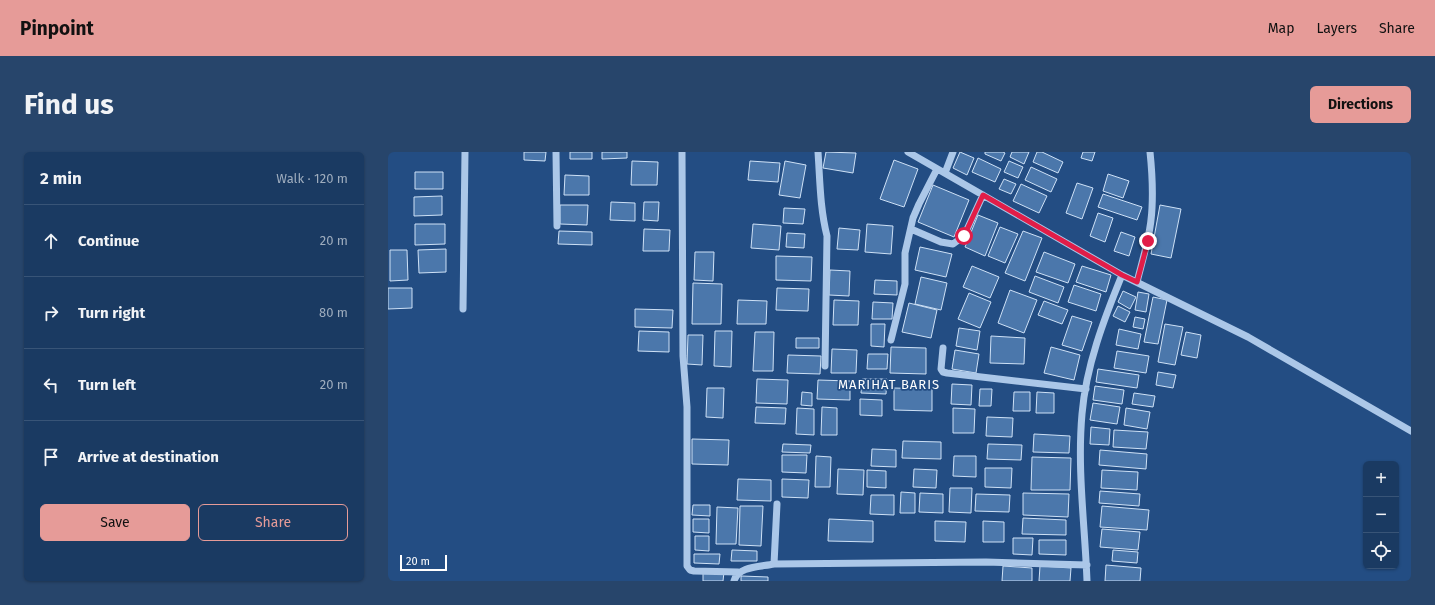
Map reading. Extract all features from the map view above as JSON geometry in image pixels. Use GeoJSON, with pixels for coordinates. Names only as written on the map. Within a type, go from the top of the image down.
{"type":"FeatureCollection","features":[{"type":"Feature","properties":{"kind":"street"},"geometry":{"type":"LineString","coordinates":[[463,310],[465,152]]}},
{"type":"Feature","properties":{"kind":"street"},"geometry":{"type":"LineString","coordinates":[[556,152],[557,226]]}},
{"type":"Feature","properties":{"kind":"street"},"geometry":{"type":"LineString","coordinates":[[682,152],[683,356],[688,448],[687,566],[694,571],[738,572],[774,564],[986,562],[1086,565]]}},
{"type":"Feature","properties":{"kind":"street"},"geometry":{"type":"LineString","coordinates":[[818,152],[822,214],[827,236],[825,366]]}},
{"type":"Feature","properties":{"kind":"street"},"geometry":{"type":"LineString","coordinates":[[908,152],[1122,275],[1248,337],[1411,431]]}},
{"type":"Feature","properties":{"kind":"street"},"geometry":{"type":"LineString","coordinates":[[945,173],[953,152]]}},
{"type":"Feature","properties":{"kind":"street"},"geometry":{"type":"LineString","coordinates":[[1137,282],[1148,241],[1152,209],[1152,174],[1150,152]]}},
{"type":"Feature","properties":{"kind":"street"},"geometry":{"type":"LineString","coordinates":[[891,340],[905,284],[905,253],[910,229],[919,204],[937,169]]}},
{"type":"Feature","properties":{"kind":"street"},"geometry":{"type":"LineString","coordinates":[[910,229],[941,242],[953,244],[964,236],[983,195]]}},
{"type":"Feature","properties":{"kind":"street"},"geometry":{"type":"LineString","coordinates":[[1087,581],[1080,449],[1082,413],[1091,365],[1104,318],[1122,275]]}},
{"type":"Feature","properties":{"kind":"street"},"geometry":{"type":"LineString","coordinates":[[943,348],[941,369],[943,372],[1086,389]]}},
{"type":"Feature","properties":{"kind":"street"},"geometry":{"type":"LineString","coordinates":[[774,564],[778,504]]}},
{"type":"Feature","properties":{"kind":"street"},"geometry":{"type":"LineString","coordinates":[[734,581],[738,572]]}},
{"type":"Feature","properties":{"kind":"building"},"geometry":{"type":"Polygon","coordinates":[[[524,152],[546,152],[545,161],[524,160],[524,152]]]}},
{"type":"Feature","properties":{"kind":"building"},"geometry":{"type":"Polygon","coordinates":[[[570,152],[592,152],[592,159],[570,159],[570,152]]]}},
{"type":"Feature","properties":{"kind":"building"},"geometry":{"type":"Polygon","coordinates":[[[602,152],[627,152],[627,158],[602,159],[602,152]]]}},
{"type":"Feature","properties":{"kind":"building"},"geometry":{"type":"Polygon","coordinates":[[[826,152],[856,153],[853,173],[823,168],[826,152]]]}},
{"type":"Feature","properties":{"kind":"building"},"geometry":{"type":"Polygon","coordinates":[[[960,152],[974,158],[967,175],[953,168],[960,152]]]}},
{"type":"Feature","properties":{"kind":"building"},"geometry":{"type":"Polygon","coordinates":[[[985,152],[1005,153],[1001,161],[985,154],[985,152]]]}},
{"type":"Feature","properties":{"kind":"building"},"geometry":{"type":"Polygon","coordinates":[[[1012,152],[1029,152],[1024,164],[1010,157],[1012,152]]]}},
{"type":"Feature","properties":{"kind":"building"},"geometry":{"type":"Polygon","coordinates":[[[1037,152],[1042,152],[1063,162],[1058,173],[1033,162],[1037,152]]]}},
{"type":"Feature","properties":{"kind":"building"},"geometry":{"type":"Polygon","coordinates":[[[1083,152],[1095,152],[1092,161],[1081,158],[1083,152]]]}},
{"type":"Feature","properties":{"kind":"building"},"geometry":{"type":"Polygon","coordinates":[[[978,158],[1001,169],[995,182],[972,172],[978,158]]]}},
{"type":"Feature","properties":{"kind":"building"},"geometry":{"type":"Polygon","coordinates":[[[894,160],[918,169],[904,207],[880,199],[894,160]]]}},
{"type":"Feature","properties":{"kind":"building"},"geometry":{"type":"Polygon","coordinates":[[[632,161],[658,162],[657,185],[631,185],[632,161]]]}},
{"type":"Feature","properties":{"kind":"building"},"geometry":{"type":"Polygon","coordinates":[[[750,161],[780,163],[778,182],[748,180],[750,161]]]}},
{"type":"Feature","properties":{"kind":"building"},"geometry":{"type":"Polygon","coordinates":[[[785,161],[806,165],[800,198],[779,195],[785,161]]]}},
{"type":"Feature","properties":{"kind":"building"},"geometry":{"type":"Polygon","coordinates":[[[1009,161],[1023,167],[1018,178],[1004,172],[1009,161]]]}},
{"type":"Feature","properties":{"kind":"building"},"geometry":{"type":"Polygon","coordinates":[[[1031,167],[1057,179],[1051,192],[1025,180],[1031,167]]]}},
{"type":"Feature","properties":{"kind":"building"},"geometry":{"type":"Polygon","coordinates":[[[415,172],[443,172],[443,189],[415,189],[415,172]]]}},
{"type":"Feature","properties":{"kind":"building"},"geometry":{"type":"Polygon","coordinates":[[[1108,174],[1129,181],[1123,198],[1103,191],[1108,174]]]}},
{"type":"Feature","properties":{"kind":"building"},"geometry":{"type":"Polygon","coordinates":[[[565,175],[589,176],[589,195],[564,195],[565,175]]]}},
{"type":"Feature","properties":{"kind":"building"},"geometry":{"type":"Polygon","coordinates":[[[1004,179],[1016,184],[1011,194],[999,189],[1004,179]]]}},
{"type":"Feature","properties":{"kind":"building"},"geometry":{"type":"Polygon","coordinates":[[[1077,183],[1093,188],[1082,219],[1066,213],[1077,183]]]}},
{"type":"Feature","properties":{"kind":"building"},"geometry":{"type":"Polygon","coordinates":[[[1021,184],[1047,196],[1039,213],[1013,201],[1021,184]]]}},
{"type":"Feature","properties":{"kind":"building"},"geometry":{"type":"Polygon","coordinates":[[[933,185],[969,200],[954,237],[918,222],[933,185]]]}},
{"type":"Feature","properties":{"kind":"building"},"geometry":{"type":"Polygon","coordinates":[[[1103,194],[1142,207],[1137,220],[1098,207],[1103,194]]]}},
{"type":"Feature","properties":{"kind":"building"},"geometry":{"type":"Polygon","coordinates":[[[442,196],[442,215],[414,216],[414,197],[442,196]]]}},
{"type":"Feature","properties":{"kind":"building"},"geometry":{"type":"Polygon","coordinates":[[[611,202],[635,203],[635,221],[610,220],[611,202]]]}},
{"type":"Feature","properties":{"kind":"building"},"geometry":{"type":"Polygon","coordinates":[[[644,202],[659,202],[658,221],[643,220],[644,202]]]}},
{"type":"Feature","properties":{"kind":"building"},"geometry":{"type":"Polygon","coordinates":[[[560,205],[588,205],[587,225],[560,224],[560,205]]]}},
{"type":"Feature","properties":{"kind":"building"},"geometry":{"type":"Polygon","coordinates":[[[1160,205],[1181,209],[1171,258],[1151,254],[1160,205]]]}},
{"type":"Feature","properties":{"kind":"building"},"geometry":{"type":"Polygon","coordinates":[[[784,208],[805,209],[803,224],[783,223],[784,208]]]}},
{"type":"Feature","properties":{"kind":"building"},"geometry":{"type":"Polygon","coordinates":[[[1098,213],[1113,218],[1105,242],[1090,236],[1098,213]]]}},
{"type":"Feature","properties":{"kind":"building"},"geometry":{"type":"Polygon","coordinates":[[[978,215],[998,223],[985,256],[965,247],[978,215]]]}},
{"type":"Feature","properties":{"kind":"building"},"geometry":{"type":"Polygon","coordinates":[[[415,224],[445,224],[445,244],[415,245],[415,224]]]}},
{"type":"Feature","properties":{"kind":"building"},"geometry":{"type":"Polygon","coordinates":[[[753,224],[781,226],[779,250],[751,248],[753,224]]]}},
{"type":"Feature","properties":{"kind":"building"},"geometry":{"type":"Polygon","coordinates":[[[867,224],[893,226],[891,254],[865,252],[867,224]]]}},
{"type":"Feature","properties":{"kind":"building"},"geometry":{"type":"Polygon","coordinates":[[[1000,227],[1018,234],[1005,263],[988,256],[1000,227]]]}},
{"type":"Feature","properties":{"kind":"building"},"geometry":{"type":"Polygon","coordinates":[[[839,228],[860,230],[858,250],[837,249],[839,228]]]}},
{"type":"Feature","properties":{"kind":"building"},"geometry":{"type":"Polygon","coordinates":[[[644,229],[670,230],[669,251],[643,251],[644,229]]]}},
{"type":"Feature","properties":{"kind":"building"},"geometry":{"type":"Polygon","coordinates":[[[559,231],[592,232],[592,245],[558,244],[559,231]]]}},
{"type":"Feature","properties":{"kind":"building"},"geometry":{"type":"Polygon","coordinates":[[[1023,231],[1042,238],[1025,281],[1005,273],[1023,231]]]}},
{"type":"Feature","properties":{"kind":"building"},"geometry":{"type":"Polygon","coordinates":[[[1121,232],[1135,237],[1129,256],[1114,251],[1121,232]]]}},
{"type":"Feature","properties":{"kind":"building"},"geometry":{"type":"Polygon","coordinates":[[[787,233],[805,234],[804,248],[786,247],[787,233]]]}},
{"type":"Feature","properties":{"kind":"building"},"geometry":{"type":"Polygon","coordinates":[[[920,247],[952,254],[946,277],[915,270],[920,247]]]}},
{"type":"Feature","properties":{"kind":"building"},"geometry":{"type":"Polygon","coordinates":[[[446,249],[446,272],[419,273],[418,250],[446,249]]]}},
{"type":"Feature","properties":{"kind":"building"},"geometry":{"type":"Polygon","coordinates":[[[390,250],[407,250],[408,280],[390,281],[390,250]]]}},
{"type":"Feature","properties":{"kind":"building"},"geometry":{"type":"Polygon","coordinates":[[[695,252],[714,252],[713,281],[694,280],[695,252]]]}},
{"type":"Feature","properties":{"kind":"building"},"geometry":{"type":"Polygon","coordinates":[[[1044,252],[1075,264],[1068,283],[1036,272],[1044,252]]]}},
{"type":"Feature","properties":{"kind":"building"},"geometry":{"type":"Polygon","coordinates":[[[776,256],[812,257],[811,281],[776,280],[776,256]]]}},
{"type":"Feature","properties":{"kind":"building"},"geometry":{"type":"Polygon","coordinates":[[[972,266],[999,277],[990,298],[963,287],[972,266]]]}},
{"type":"Feature","properties":{"kind":"building"},"geometry":{"type":"Polygon","coordinates":[[[1082,266],[1111,275],[1106,292],[1076,282],[1082,266]]]}},
{"type":"Feature","properties":{"kind":"building"},"geometry":{"type":"Polygon","coordinates":[[[830,270],[850,271],[849,296],[829,295],[830,270]]]}},
{"type":"Feature","properties":{"kind":"building"},"geometry":{"type":"Polygon","coordinates":[[[1035,276],[1064,287],[1058,303],[1029,292],[1035,276]]]}},
{"type":"Feature","properties":{"kind":"building"},"geometry":{"type":"Polygon","coordinates":[[[921,277],[947,283],[941,310],[915,304],[921,277]]]}},
{"type":"Feature","properties":{"kind":"building"},"geometry":{"type":"Polygon","coordinates":[[[875,280],[897,281],[897,295],[874,294],[875,280]]]}},
{"type":"Feature","properties":{"kind":"building"},"geometry":{"type":"Polygon","coordinates":[[[693,283],[722,284],[721,324],[692,324],[693,283]]]}},
{"type":"Feature","properties":{"kind":"building"},"geometry":{"type":"Polygon","coordinates":[[[1074,285],[1101,294],[1096,311],[1068,302],[1074,285]]]}},
{"type":"Feature","properties":{"kind":"building"},"geometry":{"type":"Polygon","coordinates":[[[388,288],[412,288],[412,308],[388,309],[388,288]]]}},
{"type":"Feature","properties":{"kind":"building"},"geometry":{"type":"Polygon","coordinates":[[[777,288],[809,289],[808,311],[776,310],[777,288]]]}},
{"type":"Feature","properties":{"kind":"building"},"geometry":{"type":"Polygon","coordinates":[[[1010,290],[1037,300],[1024,333],[998,323],[1010,290]]]}},
{"type":"Feature","properties":{"kind":"building"},"geometry":{"type":"Polygon","coordinates":[[[1123,291],[1136,297],[1130,309],[1118,302],[1123,291]]]}},
{"type":"Feature","properties":{"kind":"building"},"geometry":{"type":"Polygon","coordinates":[[[1138,292],[1149,294],[1146,312],[1135,310],[1138,292]]]}},
{"type":"Feature","properties":{"kind":"building"},"geometry":{"type":"Polygon","coordinates":[[[969,293],[991,302],[980,328],[958,319],[969,293]]]}},
{"type":"Feature","properties":{"kind":"building"},"geometry":{"type":"Polygon","coordinates":[[[1153,297],[1167,300],[1158,344],[1144,342],[1153,297]]]}},
{"type":"Feature","properties":{"kind":"building"},"geometry":{"type":"Polygon","coordinates":[[[738,300],[767,301],[766,324],[737,324],[738,300]]]}},
{"type":"Feature","properties":{"kind":"building"},"geometry":{"type":"Polygon","coordinates":[[[834,300],[859,301],[858,325],[833,325],[834,300]]]}},
{"type":"Feature","properties":{"kind":"building"},"geometry":{"type":"Polygon","coordinates":[[[1044,301],[1068,310],[1062,324],[1038,315],[1044,301]]]}},
{"type":"Feature","properties":{"kind":"building"},"geometry":{"type":"Polygon","coordinates":[[[873,302],[893,303],[892,319],[872,319],[873,302]]]}},
{"type":"Feature","properties":{"kind":"building"},"geometry":{"type":"Polygon","coordinates":[[[909,303],[937,310],[931,338],[902,332],[909,303]]]}},
{"type":"Feature","properties":{"kind":"building"},"geometry":{"type":"Polygon","coordinates":[[[1118,306],[1130,312],[1125,322],[1113,316],[1118,306]]]}},
{"type":"Feature","properties":{"kind":"building"},"geometry":{"type":"Polygon","coordinates":[[[635,309],[673,310],[672,328],[635,327],[635,309]]]}},
{"type":"Feature","properties":{"kind":"building"},"geometry":{"type":"Polygon","coordinates":[[[1072,316],[1092,322],[1082,351],[1062,345],[1072,316]]]}},
{"type":"Feature","properties":{"kind":"building"},"geometry":{"type":"Polygon","coordinates":[[[1135,317],[1145,319],[1143,329],[1133,327],[1135,317]]]}},
{"type":"Feature","properties":{"kind":"building"},"geometry":{"type":"Polygon","coordinates":[[[871,324],[885,324],[884,347],[871,346],[871,324]]]}},
{"type":"Feature","properties":{"kind":"building"},"geometry":{"type":"Polygon","coordinates":[[[1165,324],[1183,327],[1175,365],[1158,362],[1165,324]]]}},
{"type":"Feature","properties":{"kind":"building"},"geometry":{"type":"Polygon","coordinates":[[[959,328],[980,331],[977,350],[956,346],[959,328]]]}},
{"type":"Feature","properties":{"kind":"building"},"geometry":{"type":"Polygon","coordinates":[[[1119,329],[1141,334],[1138,349],[1116,345],[1119,329]]]}},
{"type":"Feature","properties":{"kind":"building"},"geometry":{"type":"Polygon","coordinates":[[[639,331],[669,332],[669,352],[638,351],[639,331]]]}},
{"type":"Feature","properties":{"kind":"building"},"geometry":{"type":"Polygon","coordinates":[[[715,331],[732,331],[731,367],[714,366],[715,331]]]}},
{"type":"Feature","properties":{"kind":"building"},"geometry":{"type":"Polygon","coordinates":[[[755,332],[774,332],[773,371],[753,371],[755,332]]]}},
{"type":"Feature","properties":{"kind":"building"},"geometry":{"type":"Polygon","coordinates":[[[1186,332],[1201,335],[1197,358],[1181,355],[1186,332]]]}},
{"type":"Feature","properties":{"kind":"building"},"geometry":{"type":"Polygon","coordinates":[[[688,335],[703,335],[702,365],[687,364],[688,335]]]}},
{"type":"Feature","properties":{"kind":"building"},"geometry":{"type":"Polygon","coordinates":[[[991,336],[1025,338],[1024,364],[990,363],[991,336]]]}},
{"type":"Feature","properties":{"kind":"building"},"geometry":{"type":"Polygon","coordinates":[[[796,338],[819,338],[819,348],[796,348],[796,338]]]}},
{"type":"Feature","properties":{"kind":"building"},"geometry":{"type":"Polygon","coordinates":[[[891,347],[926,348],[926,374],[890,373],[891,347]]]}},
{"type":"Feature","properties":{"kind":"building"},"geometry":{"type":"Polygon","coordinates":[[[1051,347],[1080,355],[1074,380],[1044,373],[1051,347]]]}},
{"type":"Feature","properties":{"kind":"building"},"geometry":{"type":"Polygon","coordinates":[[[832,349],[857,350],[856,373],[831,373],[832,349]]]}},
{"type":"Feature","properties":{"kind":"building"},"geometry":{"type":"Polygon","coordinates":[[[955,350],[979,354],[976,373],[952,369],[955,350]]]}},
{"type":"Feature","properties":{"kind":"building"},"geometry":{"type":"Polygon","coordinates":[[[1117,351],[1149,356],[1146,373],[1114,368],[1117,351]]]}},
{"type":"Feature","properties":{"kind":"building"},"geometry":{"type":"Polygon","coordinates":[[[868,354],[888,354],[887,369],[867,369],[868,354]]]}},
{"type":"Feature","properties":{"kind":"building"},"geometry":{"type":"Polygon","coordinates":[[[788,355],[821,356],[820,374],[787,373],[788,355]]]}},
{"type":"Feature","properties":{"kind":"building"},"geometry":{"type":"Polygon","coordinates":[[[1098,369],[1139,375],[1137,388],[1096,382],[1098,369]]]}},
{"type":"Feature","properties":{"kind":"building"},"geometry":{"type":"Polygon","coordinates":[[[1158,372],[1176,375],[1173,388],[1156,385],[1158,372]]]}},
{"type":"Feature","properties":{"kind":"building"},"geometry":{"type":"Polygon","coordinates":[[[757,379],[788,380],[787,404],[756,403],[757,379]]]}},
{"type":"Feature","properties":{"kind":"building"},"geometry":{"type":"Polygon","coordinates":[[[862,379],[887,379],[886,394],[861,393],[862,379]]]}},
{"type":"Feature","properties":{"kind":"building"},"geometry":{"type":"Polygon","coordinates":[[[818,380],[850,381],[850,400],[817,399],[818,380]]]}},
{"type":"Feature","properties":{"kind":"building"},"geometry":{"type":"Polygon","coordinates":[[[952,384],[972,385],[971,405],[951,404],[952,384]]]}},
{"type":"Feature","properties":{"kind":"building"},"geometry":{"type":"Polygon","coordinates":[[[1095,386],[1124,390],[1122,404],[1093,400],[1095,386]]]}},
{"type":"Feature","properties":{"kind":"building"},"geometry":{"type":"Polygon","coordinates":[[[707,388],[724,388],[723,418],[706,417],[707,388]]]}},
{"type":"Feature","properties":{"kind":"building"},"geometry":{"type":"Polygon","coordinates":[[[894,388],[932,389],[932,411],[894,410],[894,388]]]}},
{"type":"Feature","properties":{"kind":"building"},"geometry":{"type":"Polygon","coordinates":[[[980,389],[992,389],[991,406],[979,406],[980,389]]]}},
{"type":"Feature","properties":{"kind":"building"},"geometry":{"type":"Polygon","coordinates":[[[802,392],[812,393],[812,406],[801,405],[802,392]]]}},
{"type":"Feature","properties":{"kind":"building"},"geometry":{"type":"Polygon","coordinates":[[[1014,392],[1030,392],[1030,411],[1013,411],[1014,392]]]}},
{"type":"Feature","properties":{"kind":"building"},"geometry":{"type":"Polygon","coordinates":[[[1037,392],[1054,393],[1054,413],[1036,413],[1037,392]]]}},
{"type":"Feature","properties":{"kind":"building"},"geometry":{"type":"Polygon","coordinates":[[[1134,393],[1155,396],[1153,407],[1132,404],[1134,393]]]}},
{"type":"Feature","properties":{"kind":"building"},"geometry":{"type":"Polygon","coordinates":[[[860,399],[882,400],[882,416],[860,415],[860,399]]]}},
{"type":"Feature","properties":{"kind":"building"},"geometry":{"type":"Polygon","coordinates":[[[1093,403],[1120,407],[1117,424],[1090,420],[1093,403]]]}},
{"type":"Feature","properties":{"kind":"building"},"geometry":{"type":"Polygon","coordinates":[[[756,407],[786,408],[785,424],[755,423],[756,407]]]}},
{"type":"Feature","properties":{"kind":"building"},"geometry":{"type":"Polygon","coordinates":[[[822,407],[837,408],[837,435],[821,435],[822,407]]]}},
{"type":"Feature","properties":{"kind":"building"},"geometry":{"type":"Polygon","coordinates":[[[797,408],[814,409],[814,435],[796,434],[797,408]]]}},
{"type":"Feature","properties":{"kind":"building"},"geometry":{"type":"Polygon","coordinates":[[[953,408],[975,409],[974,433],[953,433],[953,408]]]}},
{"type":"Feature","properties":{"kind":"building"},"geometry":{"type":"Polygon","coordinates":[[[1126,408],[1150,412],[1147,429],[1124,425],[1126,408]]]}},
{"type":"Feature","properties":{"kind":"building"},"geometry":{"type":"Polygon","coordinates":[[[987,417],[1013,418],[1012,437],[986,436],[987,417]]]}},
{"type":"Feature","properties":{"kind":"building"},"geometry":{"type":"Polygon","coordinates":[[[1091,427],[1110,429],[1109,445],[1090,444],[1091,427]]]}},
{"type":"Feature","properties":{"kind":"building"},"geometry":{"type":"Polygon","coordinates":[[[1114,430],[1148,432],[1146,449],[1113,447],[1114,430]]]}},
{"type":"Feature","properties":{"kind":"building"},"geometry":{"type":"Polygon","coordinates":[[[1034,434],[1070,436],[1069,453],[1033,452],[1034,434]]]}},
{"type":"Feature","properties":{"kind":"building"},"geometry":{"type":"Polygon","coordinates":[[[692,439],[729,440],[728,465],[692,464],[692,439]]]}},
{"type":"Feature","properties":{"kind":"building"},"geometry":{"type":"Polygon","coordinates":[[[903,441],[941,442],[941,459],[902,458],[903,441]]]}},
{"type":"Feature","properties":{"kind":"building"},"geometry":{"type":"Polygon","coordinates":[[[783,444],[811,445],[810,453],[782,452],[783,444]]]}},
{"type":"Feature","properties":{"kind":"building"},"geometry":{"type":"Polygon","coordinates":[[[988,444],[1022,445],[1021,460],[987,459],[988,444]]]}},
{"type":"Feature","properties":{"kind":"building"},"geometry":{"type":"Polygon","coordinates":[[[872,449],[896,450],[896,467],[871,466],[872,449]]]}},
{"type":"Feature","properties":{"kind":"building"},"geometry":{"type":"Polygon","coordinates":[[[1100,450],[1147,454],[1146,469],[1099,465],[1100,450]]]}},
{"type":"Feature","properties":{"kind":"building"},"geometry":{"type":"Polygon","coordinates":[[[782,455],[807,455],[806,473],[782,472],[782,455]]]}},
{"type":"Feature","properties":{"kind":"building"},"geometry":{"type":"Polygon","coordinates":[[[816,456],[831,457],[830,487],[815,487],[816,456]]]}},
{"type":"Feature","properties":{"kind":"building"},"geometry":{"type":"Polygon","coordinates":[[[954,456],[976,456],[976,477],[953,476],[954,456]]]}},
{"type":"Feature","properties":{"kind":"building"},"geometry":{"type":"Polygon","coordinates":[[[1032,457],[1071,458],[1070,490],[1031,490],[1032,457]]]}},
{"type":"Feature","properties":{"kind":"building"},"geometry":{"type":"Polygon","coordinates":[[[985,468],[1012,468],[1011,488],[985,487],[985,468]]]}},
{"type":"Feature","properties":{"kind":"building"},"geometry":{"type":"Polygon","coordinates":[[[838,469],[864,470],[863,495],[837,494],[838,469]]]}},
{"type":"Feature","properties":{"kind":"building"},"geometry":{"type":"Polygon","coordinates":[[[914,469],[937,470],[936,488],[913,487],[914,469]]]}},
{"type":"Feature","properties":{"kind":"building"},"geometry":{"type":"Polygon","coordinates":[[[867,470],[886,471],[886,488],[867,487],[867,470]]]}},
{"type":"Feature","properties":{"kind":"building"},"geometry":{"type":"Polygon","coordinates":[[[1102,470],[1138,472],[1137,490],[1101,488],[1102,470]]]}},
{"type":"Feature","properties":{"kind":"building"},"geometry":{"type":"Polygon","coordinates":[[[738,479],[771,480],[771,501],[737,500],[738,479]]]}},
{"type":"Feature","properties":{"kind":"building"},"geometry":{"type":"Polygon","coordinates":[[[782,479],[809,480],[808,498],[782,497],[782,479]]]}},
{"type":"Feature","properties":{"kind":"building"},"geometry":{"type":"Polygon","coordinates":[[[950,488],[972,488],[971,513],[949,512],[950,488]]]}},
{"type":"Feature","properties":{"kind":"building"},"geometry":{"type":"Polygon","coordinates":[[[1100,491],[1140,494],[1139,506],[1099,503],[1100,491]]]}},
{"type":"Feature","properties":{"kind":"building"},"geometry":{"type":"Polygon","coordinates":[[[901,492],[915,493],[915,513],[900,513],[901,492]]]}},
{"type":"Feature","properties":{"kind":"building"},"geometry":{"type":"Polygon","coordinates":[[[920,493],[943,494],[943,513],[919,512],[920,493]]]}},
{"type":"Feature","properties":{"kind":"building"},"geometry":{"type":"Polygon","coordinates":[[[1023,493],[1069,494],[1068,517],[1023,515],[1023,493]]]}},
{"type":"Feature","properties":{"kind":"building"},"geometry":{"type":"Polygon","coordinates":[[[976,494],[1010,495],[1009,512],[975,511],[976,494]]]}},
{"type":"Feature","properties":{"kind":"building"},"geometry":{"type":"Polygon","coordinates":[[[871,495],[894,495],[894,515],[870,514],[871,495]]]}},
{"type":"Feature","properties":{"kind":"building"},"geometry":{"type":"Polygon","coordinates":[[[693,505],[710,505],[710,516],[692,515],[693,505]]]}},
{"type":"Feature","properties":{"kind":"building"},"geometry":{"type":"Polygon","coordinates":[[[740,506],[763,506],[761,546],[739,545],[740,506]]]}},
{"type":"Feature","properties":{"kind":"building"},"geometry":{"type":"Polygon","coordinates":[[[1102,506],[1149,510],[1147,530],[1100,527],[1102,506]]]}},
{"type":"Feature","properties":{"kind":"building"},"geometry":{"type":"Polygon","coordinates":[[[717,507],[738,508],[736,544],[716,544],[717,507]]]}},
{"type":"Feature","properties":{"kind":"building"},"geometry":{"type":"Polygon","coordinates":[[[1023,518],[1066,520],[1066,535],[1022,534],[1023,518]]]}},
{"type":"Feature","properties":{"kind":"building"},"geometry":{"type":"Polygon","coordinates":[[[693,519],[709,519],[709,533],[693,532],[693,519]]]}},
{"type":"Feature","properties":{"kind":"building"},"geometry":{"type":"Polygon","coordinates":[[[829,519],[873,521],[873,542],[828,541],[829,519]]]}},
{"type":"Feature","properties":{"kind":"building"},"geometry":{"type":"Polygon","coordinates":[[[935,521],[966,522],[965,542],[935,541],[935,521]]]}},
{"type":"Feature","properties":{"kind":"building"},"geometry":{"type":"Polygon","coordinates":[[[983,521],[1004,522],[1004,542],[983,542],[983,521]]]}},
{"type":"Feature","properties":{"kind":"building"},"geometry":{"type":"Polygon","coordinates":[[[1102,529],[1140,532],[1138,550],[1100,547],[1102,529]]]}},
{"type":"Feature","properties":{"kind":"building"},"geometry":{"type":"Polygon","coordinates":[[[695,536],[709,536],[709,551],[695,550],[695,536]]]}},
{"type":"Feature","properties":{"kind":"building"},"geometry":{"type":"Polygon","coordinates":[[[1013,538],[1033,538],[1032,555],[1013,554],[1013,538]]]}},
{"type":"Feature","properties":{"kind":"building"},"geometry":{"type":"Polygon","coordinates":[[[1039,540],[1066,540],[1066,555],[1039,554],[1039,540]]]}},
{"type":"Feature","properties":{"kind":"building"},"geometry":{"type":"Polygon","coordinates":[[[732,550],[757,551],[757,561],[731,561],[732,550]]]}},
{"type":"Feature","properties":{"kind":"building"},"geometry":{"type":"Polygon","coordinates":[[[1113,550],[1138,552],[1137,563],[1112,561],[1113,550]]]}},
{"type":"Feature","properties":{"kind":"building"},"geometry":{"type":"Polygon","coordinates":[[[694,554],[720,554],[719,564],[694,563],[694,554]]]}},
{"type":"Feature","properties":{"kind":"building"},"geometry":{"type":"Polygon","coordinates":[[[1106,565],[1141,568],[1140,581],[1105,581],[1106,565]]]}},
{"type":"Feature","properties":{"kind":"building"},"geometry":{"type":"Polygon","coordinates":[[[1003,566],[1032,568],[1032,581],[1002,581],[1003,566]]]}},
{"type":"Feature","properties":{"kind":"building"},"geometry":{"type":"Polygon","coordinates":[[[1040,566],[1071,568],[1070,581],[1039,581],[1040,566]]]}},
{"type":"Feature","properties":{"kind":"building"},"geometry":{"type":"Polygon","coordinates":[[[703,572],[724,572],[723,581],[703,581],[703,572]]]}},
{"type":"Feature","properties":{"kind":"building"},"geometry":{"type":"Polygon","coordinates":[[[741,576],[768,577],[768,581],[741,581],[741,576]]]}},
{"type":"Feature","properties":{"kind":"district","name":"MARIHAT BARIS"},"geometry":{"type":"Point","coordinates":[889,384]}},
{"type":"Feature","properties":{"kind":"route"},"geometry":{"type":"LineString","coordinates":[[964,236],[983,195],[1122,275],[1137,282],[1148,241]]}}]}
